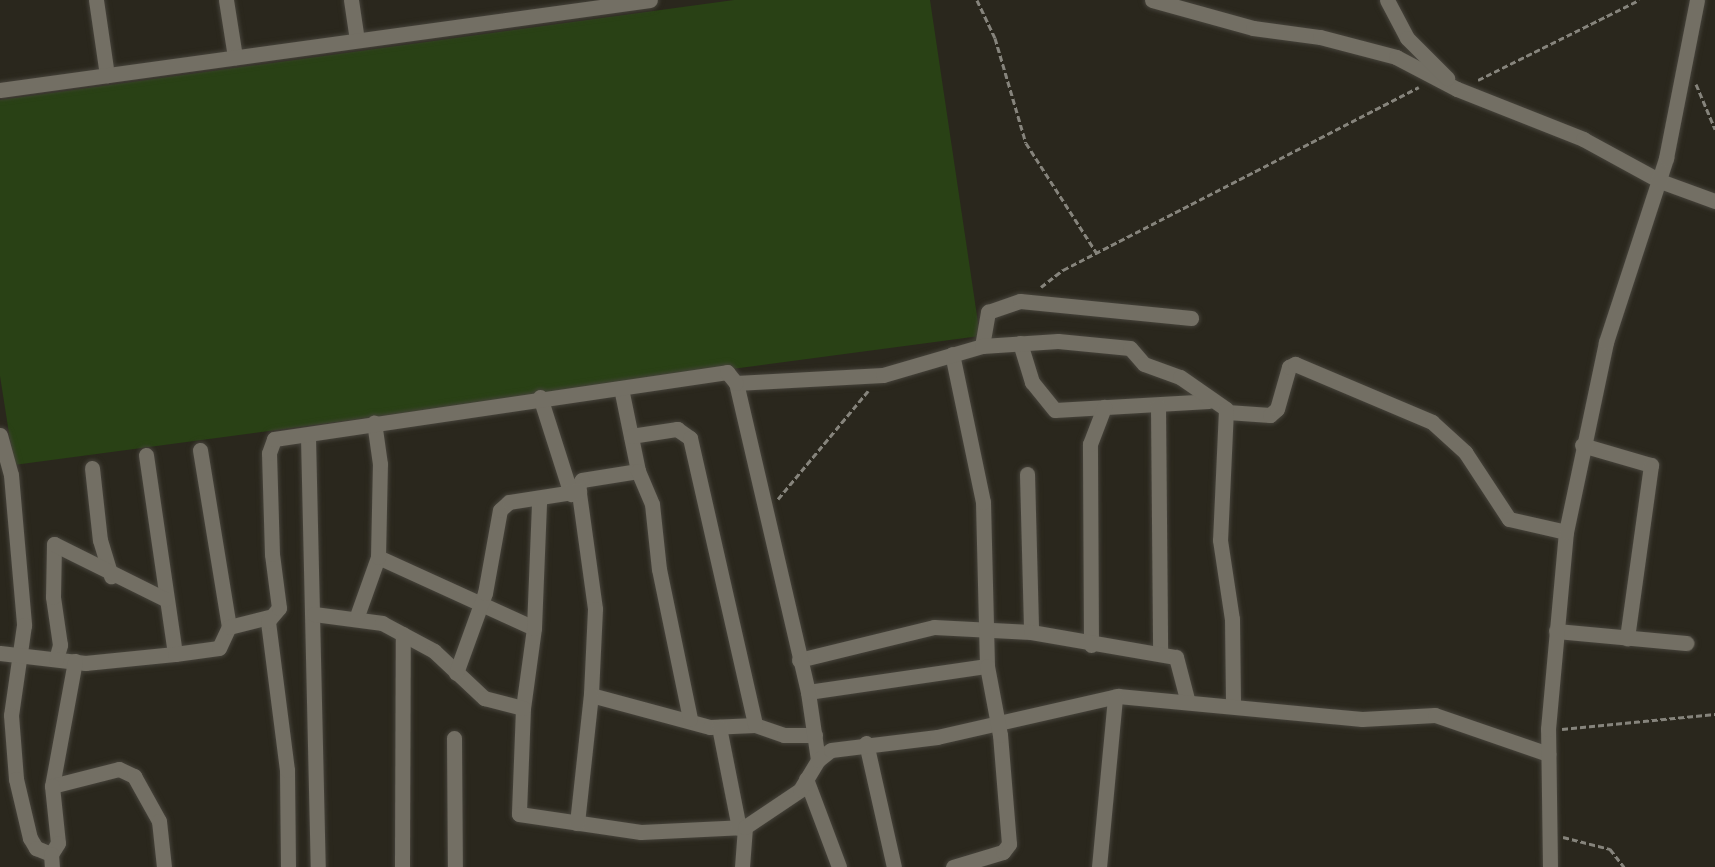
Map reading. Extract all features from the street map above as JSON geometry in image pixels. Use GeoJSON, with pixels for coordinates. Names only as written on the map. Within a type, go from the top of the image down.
{"type":"FeatureCollection","features":[{"type":"Feature","properties":{"kind":"street"},"geometry":{"type":"LineString","coordinates":[[96,0],[107,75]]}},
{"type":"Feature","properties":{"kind":"street"},"geometry":{"type":"LineString","coordinates":[[226,0],[235,57]]}},
{"type":"Feature","properties":{"kind":"street"},"geometry":{"type":"LineString","coordinates":[[351,0],[357,40]]}},
{"type":"Feature","properties":{"kind":"street"},"geometry":{"type":"LineString","coordinates":[[0,90],[650,0]]}},
{"type":"Feature","properties":{"kind":"street"},"geometry":{"type":"LineString","coordinates":[[1152,0],[1253,28],[1320,37],[1396,57],[1457,89],[1583,139],[1660,181],[1715,201]]}},
{"type":"Feature","properties":{"kind":"street"},"geometry":{"type":"LineString","coordinates":[[1387,0],[1407,38],[1457,89]]}},
{"type":"Feature","properties":{"kind":"street"},"geometry":{"type":"LineString","coordinates":[[1550,867],[1552,835],[1548,729],[1566,532],[1582,445],[1606,342],[1660,181],[1697,0]]}},
{"type":"Feature","properties":{"kind":"street"},"geometry":{"type":"LineString","coordinates":[[982,346],[987,313],[1020,301],[1191,318]]}},
{"type":"Feature","properties":{"kind":"street"},"geometry":{"type":"LineString","coordinates":[[736,383],[883,375],[982,346],[1020,343],[1130,348],[1144,364],[1180,377],[1209,401],[1227,412],[1270,415],[1277,409],[1289,367],[1295,364],[1432,422],[1465,452],[1509,519],[1566,532]]}},
{"type":"Feature","properties":{"kind":"street"},"geometry":{"type":"LineString","coordinates":[[1020,343],[1032,382],[1052,409],[1158,406],[1209,401]]}},
{"type":"Feature","properties":{"kind":"street"},"geometry":{"type":"LineString","coordinates":[[952,354],[983,502],[987,666],[998,724],[1009,844],[1003,852],[953,867]]}},
{"type":"Feature","properties":{"kind":"street"},"geometry":{"type":"LineString","coordinates":[[230,627],[269,617],[279,608],[270,443],[374,422],[727,372],[736,383],[769,513],[799,660],[808,692],[818,760]]}},
{"type":"Feature","properties":{"kind":"street"},"geometry":{"type":"LineString","coordinates":[[621,388],[638,471],[652,504],[663,591],[690,719]]}},
{"type":"Feature","properties":{"kind":"street"},"geometry":{"type":"LineString","coordinates":[[540,397],[575,493],[595,609],[591,694],[577,824]]}},
{"type":"Feature","properties":{"kind":"street"},"geometry":{"type":"LineString","coordinates":[[1158,406],[1160,651]]}},
{"type":"Feature","properties":{"kind":"street"},"geometry":{"type":"LineString","coordinates":[[1091,645],[1090,444],[1104,407]]}},
{"type":"Feature","properties":{"kind":"street"},"geometry":{"type":"LineString","coordinates":[[1227,412],[1220,540],[1232,620],[1233,703]]}},
{"type":"Feature","properties":{"kind":"street"},"geometry":{"type":"LineString","coordinates":[[357,616],[378,557],[380,464],[374,422]]}},
{"type":"Feature","properties":{"kind":"street"},"geometry":{"type":"LineString","coordinates":[[631,436],[677,429],[690,438],[755,725]]}},
{"type":"Feature","properties":{"kind":"street"},"geometry":{"type":"LineString","coordinates":[[0,435],[24,625],[21,656],[6,726],[19,805],[36,848],[52,860],[58,843],[52,786],[75,661]]}},
{"type":"Feature","properties":{"kind":"street"},"geometry":{"type":"LineString","coordinates":[[308,437],[314,614],[318,867]]}},
{"type":"Feature","properties":{"kind":"street"},"geometry":{"type":"LineString","coordinates":[[1582,445],[1651,465],[1627,638]]}},
{"type":"Feature","properties":{"kind":"street"},"geometry":{"type":"LineString","coordinates":[[0,653],[75,661],[175,654],[219,648],[230,627],[200,450]]}},
{"type":"Feature","properties":{"kind":"street"},"geometry":{"type":"LineString","coordinates":[[146,454],[165,599],[175,654]]}},
{"type":"Feature","properties":{"kind":"street"},"geometry":{"type":"LineString","coordinates":[[92,468],[100,540],[111,576]]}},
{"type":"Feature","properties":{"kind":"street"},"geometry":{"type":"LineString","coordinates":[[456,673],[481,603],[500,510],[509,502],[539,501],[575,493],[582,480],[638,471]]}},
{"type":"Feature","properties":{"kind":"street"},"geometry":{"type":"LineString","coordinates":[[1027,474],[1031,632]]}},
{"type":"Feature","properties":{"kind":"street"},"geometry":{"type":"LineString","coordinates":[[539,501],[534,628],[523,708],[518,812],[577,824],[653,833],[742,828],[797,793],[818,760],[831,750],[998,724],[1115,697],[1233,703],[1362,719],[1434,715],[1548,754]]}},
{"type":"Feature","properties":{"kind":"street"},"geometry":{"type":"LineString","coordinates":[[56,659],[60,645],[53,597],[54,544],[111,576],[165,599]]}},
{"type":"Feature","properties":{"kind":"street"},"geometry":{"type":"LineString","coordinates":[[378,557],[534,628]]}},
{"type":"Feature","properties":{"kind":"street"},"geometry":{"type":"LineString","coordinates":[[314,614],[357,616],[403,633],[434,651],[484,698],[523,708]]}},
{"type":"Feature","properties":{"kind":"street"},"geometry":{"type":"LineString","coordinates":[[269,617],[287,770],[288,867]]}},
{"type":"Feature","properties":{"kind":"street"},"geometry":{"type":"LineString","coordinates":[[799,660],[934,627],[987,633],[1031,632],[1091,645],[1160,651],[1182,661],[1187,699]]}},
{"type":"Feature","properties":{"kind":"street"},"geometry":{"type":"LineString","coordinates":[[1556,631],[1686,643]]}},
{"type":"Feature","properties":{"kind":"street"},"geometry":{"type":"LineString","coordinates":[[402,867],[403,633]]}},
{"type":"Feature","properties":{"kind":"street"},"geometry":{"type":"LineString","coordinates":[[808,692],[987,666]]}},
{"type":"Feature","properties":{"kind":"street"},"geometry":{"type":"LineString","coordinates":[[591,694],[719,727],[755,725],[784,735],[815,735]]}},
{"type":"Feature","properties":{"kind":"street"},"geometry":{"type":"LineString","coordinates":[[1099,867],[1115,697]]}},
{"type":"Feature","properties":{"kind":"street"},"geometry":{"type":"LineString","coordinates":[[719,727],[742,828],[742,867]]}},
{"type":"Feature","properties":{"kind":"street"},"geometry":{"type":"LineString","coordinates":[[454,738],[455,867]]}},
{"type":"Feature","properties":{"kind":"street"},"geometry":{"type":"LineString","coordinates":[[866,743],[894,867]]}},
{"type":"Feature","properties":{"kind":"street"},"geometry":{"type":"LineString","coordinates":[[52,786],[119,769],[134,776],[159,821],[164,867]]}},
{"type":"Feature","properties":{"kind":"street"},"geometry":{"type":"LineString","coordinates":[[806,779],[839,867]]}},
{"type":"Feature","properties":{"kind":"path"},"geometry":{"type":"LineString","coordinates":[[977,0],[995,38],[1026,143],[1098,255]]}},
{"type":"Feature","properties":{"kind":"path"},"geometry":{"type":"LineString","coordinates":[[1457,89],[1516,65],[1640,0]]}},
{"type":"Feature","properties":{"kind":"path"},"geometry":{"type":"LineString","coordinates":[[1686,57],[1715,129]]}},
{"type":"Feature","properties":{"kind":"path"},"geometry":{"type":"LineString","coordinates":[[1020,301],[1063,270],[1098,255],[1311,140],[1418,87],[1428,88]]}},
{"type":"Feature","properties":{"kind":"path"},"geometry":{"type":"LineString","coordinates":[[769,513],[883,375]]}},
{"type":"Feature","properties":{"kind":"path"},"geometry":{"type":"LineString","coordinates":[[1548,729],[1668,722],[1715,714]]}},
{"type":"Feature","properties":{"kind":"path"},"geometry":{"type":"LineString","coordinates":[[1552,835],[1610,849],[1624,867]]}},
{"type":"Feature","properties":{"kind":"green space"},"geometry":{"type":"Polygon","coordinates":[[[734,0],[930,0],[980,336],[14,465],[0,376],[0,100],[734,0]]]}}]}
